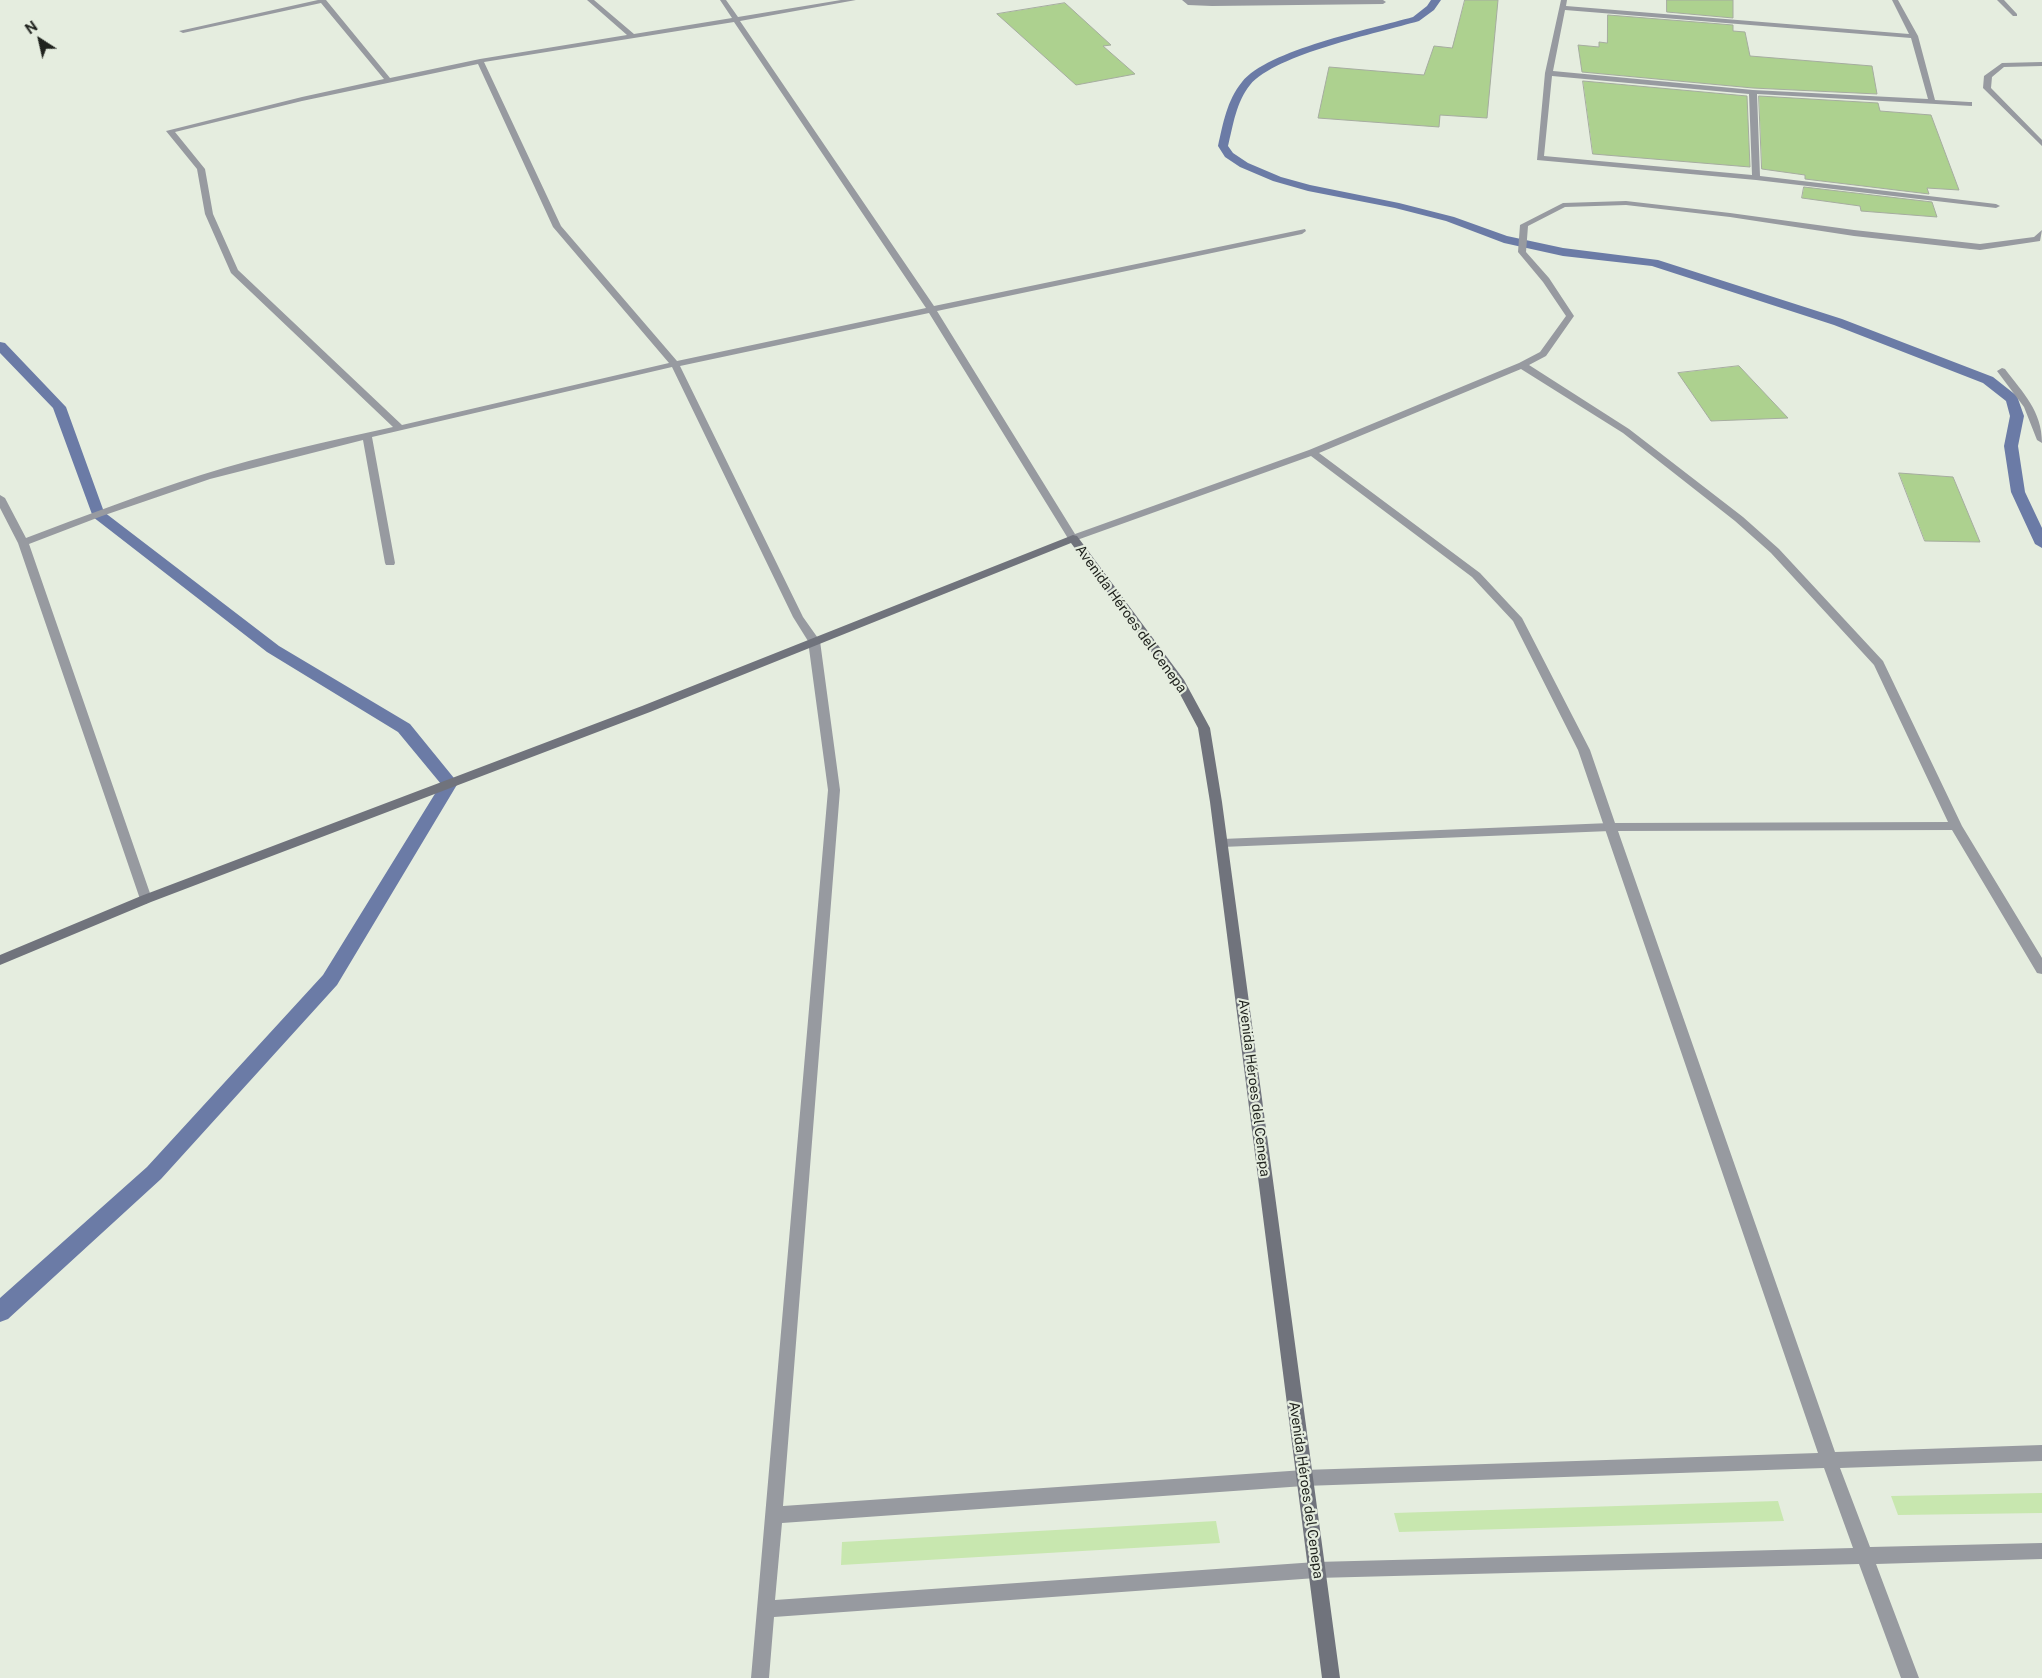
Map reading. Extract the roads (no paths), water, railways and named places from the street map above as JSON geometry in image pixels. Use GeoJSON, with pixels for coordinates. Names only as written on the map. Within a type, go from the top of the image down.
{"type":"FeatureCollection","features":[{"type":"Feature","properties":{"kind":"street"},"geometry":{"type":"LineString","coordinates":[[183,31],[323,0],[388,80]]}},
{"type":"Feature","properties":{"kind":"street"},"geometry":{"type":"LineString","coordinates":[[590,0],[632,36]]}},
{"type":"Feature","properties":{"kind":"street"},"geometry":{"type":"LineString","coordinates":[[723,0],[932,310],[1073,538]]}},
{"type":"Feature","properties":{"kind":"street"},"geometry":{"type":"LineString","coordinates":[[400,428],[234,270],[209,214],[201,169],[170,131],[388,80],[480,62],[853,0]]}},
{"type":"Feature","properties":{"kind":"street"},"geometry":{"type":"LineString","coordinates":[[1185,0],[1188,3],[1232,4],[1300,1],[1383,2]]}},
{"type":"Feature","properties":{"kind":"street"},"geometry":{"type":"LineString","coordinates":[[1895,0],[1914,36],[1932,102]]}},
{"type":"Feature","properties":{"kind":"street"},"geometry":{"type":"LineString","coordinates":[[2000,0],[2015,15]]}},
{"type":"Feature","properties":{"kind":"street"},"geometry":{"type":"LineString","coordinates":[[1914,36],[1564,4],[1549,73],[1540,158],[1756,178],[1996,206]]}},
{"type":"Feature","properties":{"kind":"street"},"geometry":{"type":"LineString","coordinates":[[480,62],[557,227],[675,364],[798,617],[814,641],[834,790],[760,1678]]}},
{"type":"Feature","properties":{"kind":"street"},"geometry":{"type":"LineString","coordinates":[[2042,64],[2002,65],[1988,76],[1987,88],[2042,144]]}},
{"type":"Feature","properties":{"kind":"street"},"geometry":{"type":"LineString","coordinates":[[1549,73],[1753,92],[1969,104]]}},
{"type":"Feature","properties":{"kind":"street"},"geometry":{"type":"LineString","coordinates":[[1753,92],[1756,178]]}},
{"type":"Feature","properties":{"kind":"street"},"geometry":{"type":"LineString","coordinates":[[0,960],[146,899],[594,729],[1073,538],[1312,452],[1522,365],[1543,354],[1570,316],[1546,280],[1522,252],[1524,224],[1563,205],[1626,203],[1730,215],[1854,233],[1980,246],[2037,239],[2042,233]]}},
{"type":"Feature","properties":{"kind":"street"},"geometry":{"type":"LineString","coordinates":[[23,543],[98,514],[206,477],[367,436],[675,364],[1302,231]]}},
{"type":"Feature","properties":{"kind":"street"},"geometry":{"type":"LineString","coordinates":[[1522,365],[1626,431],[1739,519],[1775,551],[1879,664],[1956,826],[2042,969]]}},
{"type":"Feature","properties":{"kind":"street"},"geometry":{"type":"LineString","coordinates":[[2002,371],[2029,407],[2042,440]]}},
{"type":"Feature","properties":{"kind":"street"},"geometry":{"type":"LineString","coordinates":[[367,436],[390,563]]}},
{"type":"Feature","properties":{"kind":"street"},"geometry":{"type":"LineString","coordinates":[[1312,452],[1476,575],[1518,620],[1584,750],[1829,1460],[1910,1678]]}},
{"type":"Feature","properties":{"kind":"street"},"geometry":{"type":"LineString","coordinates":[[0,498],[23,543],[146,899]]}},
{"type":"Feature","properties":{"kind":"street","name":"Avenida Héroes del Cenepa"},"geometry":{"type":"LineString","coordinates":[[1073,538],[1178,680],[1204,728],[1222,843],[1331,1678]]}},
{"type":"Feature","properties":{"kind":"street"},"geometry":{"type":"LineString","coordinates":[[1222,843],[1610,827],[1956,826]]}},
{"type":"Feature","properties":{"kind":"street"},"geometry":{"type":"LineString","coordinates":[[774,1515],[1304,1478],[2042,1453]]}},
{"type":"Feature","properties":{"kind":"street"},"geometry":{"type":"LineString","coordinates":[[766,1609],[1316,1570],[2042,1551]]}},
{"type":"Feature","properties":{"kind":"waterway"},"geometry":{"type":"LineString","coordinates":[[1436,0],[1431,8],[1416,19],[1285,57],[1256,74],[1247,82],[1235,102],[1223,146],[1229,155],[1244,165],[1277,179],[1308,188],[1395,205],[1450,219],[1504,239],[1563,252],[1654,263],[1838,322],[1988,380],[2012,399],[2017,416],[2011,446],[2018,492],[2042,544]]}},
{"type":"Feature","properties":{"kind":"waterway"},"geometry":{"type":"LineString","coordinates":[[0,346],[59,407],[98,514],[273,649],[404,728],[450,783],[330,980],[154,1173],[0,1312]]}}]}
